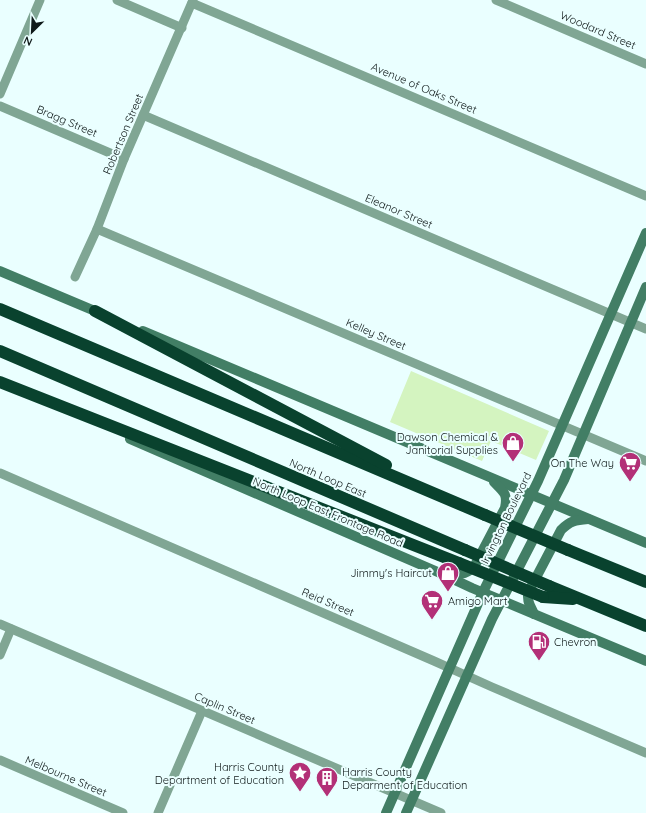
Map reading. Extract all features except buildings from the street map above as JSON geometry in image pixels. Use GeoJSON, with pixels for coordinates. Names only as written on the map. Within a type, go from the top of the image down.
{"type":"FeatureCollection","features":[{"type":"Feature","properties":{"kind":"highway"},"geometry":{"type":"LineString","coordinates":[[0,309],[646,582]]}},
{"type":"Feature","properties":{"kind":"highway"},"geometry":{"type":"LineString","coordinates":[[95,311],[459,504]]}},
{"type":"Feature","properties":{"kind":"highway","name":"North Loop East"},"geometry":{"type":"LineString","coordinates":[[0,352],[646,626]]}},
{"type":"Feature","properties":{"kind":"highway"},"geometry":{"type":"LineString","coordinates":[[0,382],[542,597],[584,600]]}},
{"type":"Feature","properties":{"kind":"main road","name":"Irvington Boulevard"},"geometry":{"type":"LineString","coordinates":[[386,813],[483,592],[563,426],[646,233]]}},
{"type":"Feature","properties":{"kind":"main road"},"geometry":{"type":"LineString","coordinates":[[0,271],[646,543]]}},
{"type":"Feature","properties":{"kind":"main road"},"geometry":{"type":"LineString","coordinates":[[406,813],[501,600],[564,480],[646,287]]}},
{"type":"Feature","properties":{"kind":"main road","name":"North Loop East Frontage Road"},"geometry":{"type":"LineString","coordinates":[[0,382],[472,588],[646,661]]}},
{"type":"Feature","properties":{"kind":"main road"},"geometry":{"type":"LineString","coordinates":[[440,573],[458,575],[468,572],[474,567],[505,508],[507,499],[503,491],[490,478]]}},
{"type":"Feature","properties":{"kind":"main road"},"geometry":{"type":"LineString","coordinates":[[534,614],[527,597],[561,530],[576,520],[590,519]]}},
{"type":"Feature","properties":{"kind":"street"},"geometry":{"type":"LineString","coordinates":[[0,94],[40,0]]}},
{"type":"Feature","properties":{"kind":"street"},"geometry":{"type":"LineString","coordinates":[[117,0],[182,28]]}},
{"type":"Feature","properties":{"kind":"street","name":"Woodard Street"},"geometry":{"type":"LineString","coordinates":[[496,0],[646,64]]}},
{"type":"Feature","properties":{"kind":"street","name":"Robertson Street"},"geometry":{"type":"LineString","coordinates":[[76,277],[124,159],[193,2]]}},
{"type":"Feature","properties":{"kind":"street","name":"Avenue of Oaks Street"},"geometry":{"type":"LineString","coordinates":[[193,2],[646,196]]}},
{"type":"Feature","properties":{"kind":"street","name":"Bragg Street"},"geometry":{"type":"LineString","coordinates":[[0,106],[124,159]]}},
{"type":"Feature","properties":{"kind":"street","name":"Eleanor Street"},"geometry":{"type":"LineString","coordinates":[[143,115],[646,329]]}},
{"type":"Feature","properties":{"kind":"street","name":"Kelley Street"},"geometry":{"type":"LineString","coordinates":[[97,228],[646,461]]}},
{"type":"Feature","properties":{"kind":"street","name":"Reid Street"},"geometry":{"type":"LineString","coordinates":[[0,473],[646,753]]}},
{"type":"Feature","properties":{"kind":"street","name":"Caplin Street"},"geometry":{"type":"LineString","coordinates":[[0,624],[441,813]]}},
{"type":"Feature","properties":{"kind":"street"},"geometry":{"type":"LineString","coordinates":[[0,655],[11,629]]}},
{"type":"Feature","properties":{"kind":"street"},"geometry":{"type":"LineString","coordinates":[[158,813],[202,711]]}},
{"type":"Feature","properties":{"kind":"street","name":"Melbourne Street"},"geometry":{"type":"LineString","coordinates":[[0,760],[123,813]]}},
{"type":"Feature","properties":{"kind":"green space"},"geometry":{"type":"Polygon","coordinates":[[[411,371],[549,431],[536,460],[491,441],[482,461],[390,422],[411,371]]]}},
{"type":"Feature","properties":{"kind":"place","name":"Dawson Chemical & Janitorial Supplies"},"geometry":{"type":"Point","coordinates":[513,462]}},
{"type":"Feature","properties":{"kind":"place","name":"On The Way"},"geometry":{"type":"Point","coordinates":[630,482]}},
{"type":"Feature","properties":{"kind":"place","name":"Jimmy's Haircut"},"geometry":{"type":"Point","coordinates":[448,592]}},
{"type":"Feature","properties":{"kind":"place","name":"Amigo Mart"},"geometry":{"type":"Point","coordinates":[432,620]}},
{"type":"Feature","properties":{"kind":"place","name":"Chevron"},"geometry":{"type":"Point","coordinates":[539,662]}},
{"type":"Feature","properties":{"kind":"place","name":"Harris County Department of Education"},"geometry":{"type":"Point","coordinates":[300,792]}},
{"type":"Feature","properties":{"kind":"place","name":"Harris County Deparment of Education"},"geometry":{"type":"Point","coordinates":[327,798]}}]}
